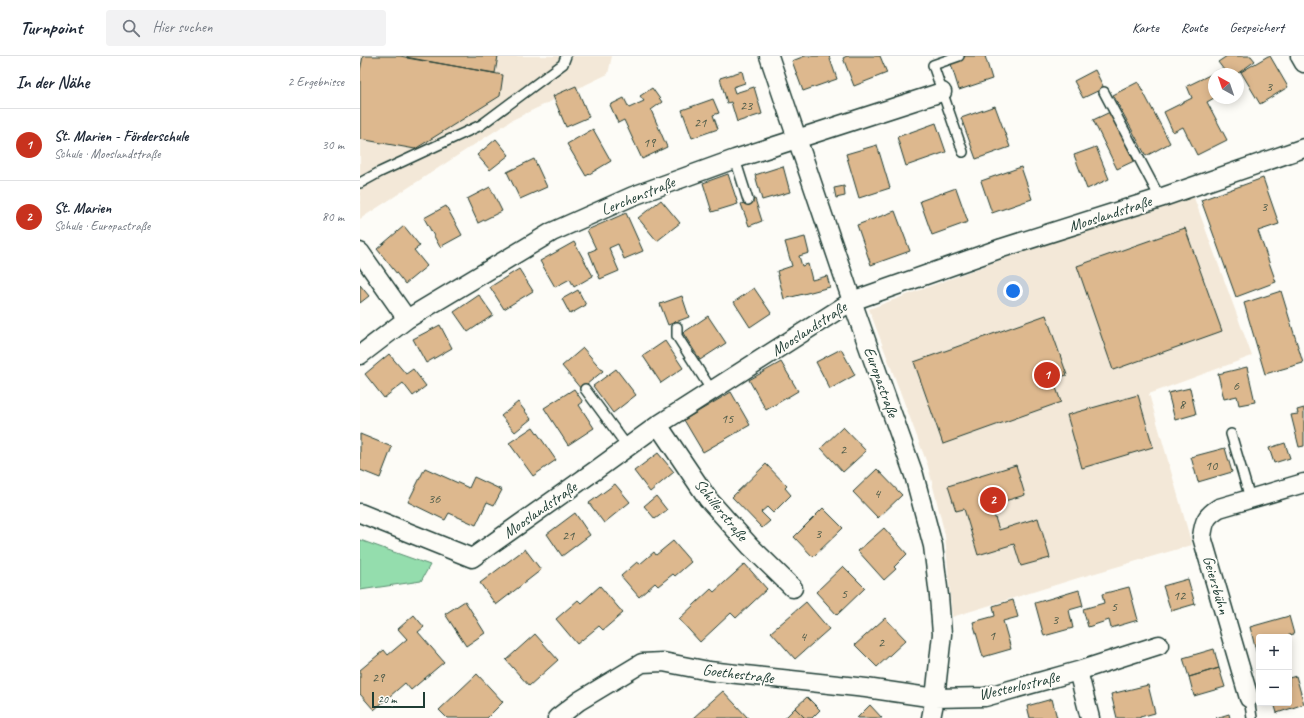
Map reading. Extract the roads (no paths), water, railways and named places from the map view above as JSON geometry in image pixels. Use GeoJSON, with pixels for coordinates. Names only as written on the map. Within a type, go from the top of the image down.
{"type":"FeatureCollection","features":[{"type":"Feature","properties":{"kind":"street","name":"Europastraße"},"geometry":{"type":"LineString","coordinates":[[769,56],[852,301],[914,475],[932,546],[939,596],[942,634],[935,698],[931,718]]}},
{"type":"Feature","properties":{"kind":"street"},"geometry":{"type":"LineString","coordinates":[[1300,56],[1304,63]]}},
{"type":"Feature","properties":{"kind":"street","name":"Lerchenstraße"},"geometry":{"type":"LineString","coordinates":[[360,355],[407,319],[552,232],[633,196],[735,159],[942,92]]}},
{"type":"Feature","properties":{"kind":"street","name":"Mooslandstraße"},"geometry":{"type":"LineString","coordinates":[[360,512],[472,558],[658,425],[852,301],[1002,248],[1160,198],[1304,148]]}},
{"type":"Feature","properties":{"kind":"street"},"geometry":{"type":"LineString","coordinates":[[360,252],[407,319]]}},
{"type":"Feature","properties":{"kind":"street","name":"Schillerstraße"},"geometry":{"type":"LineString","coordinates":[[658,425],[708,499],[750,546],[793,588]]}},
{"type":"Feature","properties":{"kind":"street","name":"Geiersbühn"},"geometry":{"type":"LineString","coordinates":[[1249,698],[1202,537],[1204,523],[1210,514],[1219,508],[1304,483]]}},
{"type":"Feature","properties":{"kind":"street","name":"Westerlostraße"},"geometry":{"type":"LineString","coordinates":[[935,698],[984,696],[1078,671],[1158,645]]}},
{"type":"Feature","properties":{"kind":"street","name":"Goethestraße"},"geometry":{"type":"LineString","coordinates":[[557,718],[579,701],[642,663],[663,662],[709,671],[866,688],[935,698]]}},
{"type":"Feature","properties":{"kind":"street","name":"Westerlostraße"},"geometry":{"type":"LineString","coordinates":[[1078,671],[1090,718]]}},
{"type":"Feature","properties":{"kind":"lane"},"geometry":{"type":"LineString","coordinates":[[360,183],[380,172],[481,125],[563,64],[566,56]]}},
{"type":"Feature","properties":{"kind":"lane"},"geometry":{"type":"LineString","coordinates":[[959,56],[933,65],[963,152]]}},
{"type":"Feature","properties":{"kind":"lane"},"geometry":{"type":"LineString","coordinates":[[1104,92],[1160,198]]}},
{"type":"Feature","properties":{"kind":"lane"},"geometry":{"type":"LineString","coordinates":[[735,159],[748,200]]}},
{"type":"Feature","properties":{"kind":"lane"},"geometry":{"type":"LineString","coordinates":[[677,327],[677,336],[712,391]]}},
{"type":"Feature","properties":{"kind":"lane"},"geometry":{"type":"LineString","coordinates":[[585,389],[628,446]]}},
{"type":"Feature","properties":{"kind":"lane"},"geometry":{"type":"LineString","coordinates":[[1231,434],[1250,498]]}},
{"type":"Feature","properties":{"kind":"lane"},"geometry":{"type":"LineString","coordinates":[[1249,698],[1252,718]]}},
{"type":"Feature","properties":{"kind":"place","name":"St. Marien - Förderschule"},"geometry":{"type":"Point","coordinates":[1047,375]}},
{"type":"Feature","properties":{"kind":"place","name":"St. Marien"},"geometry":{"type":"Point","coordinates":[993,500]}}]}
